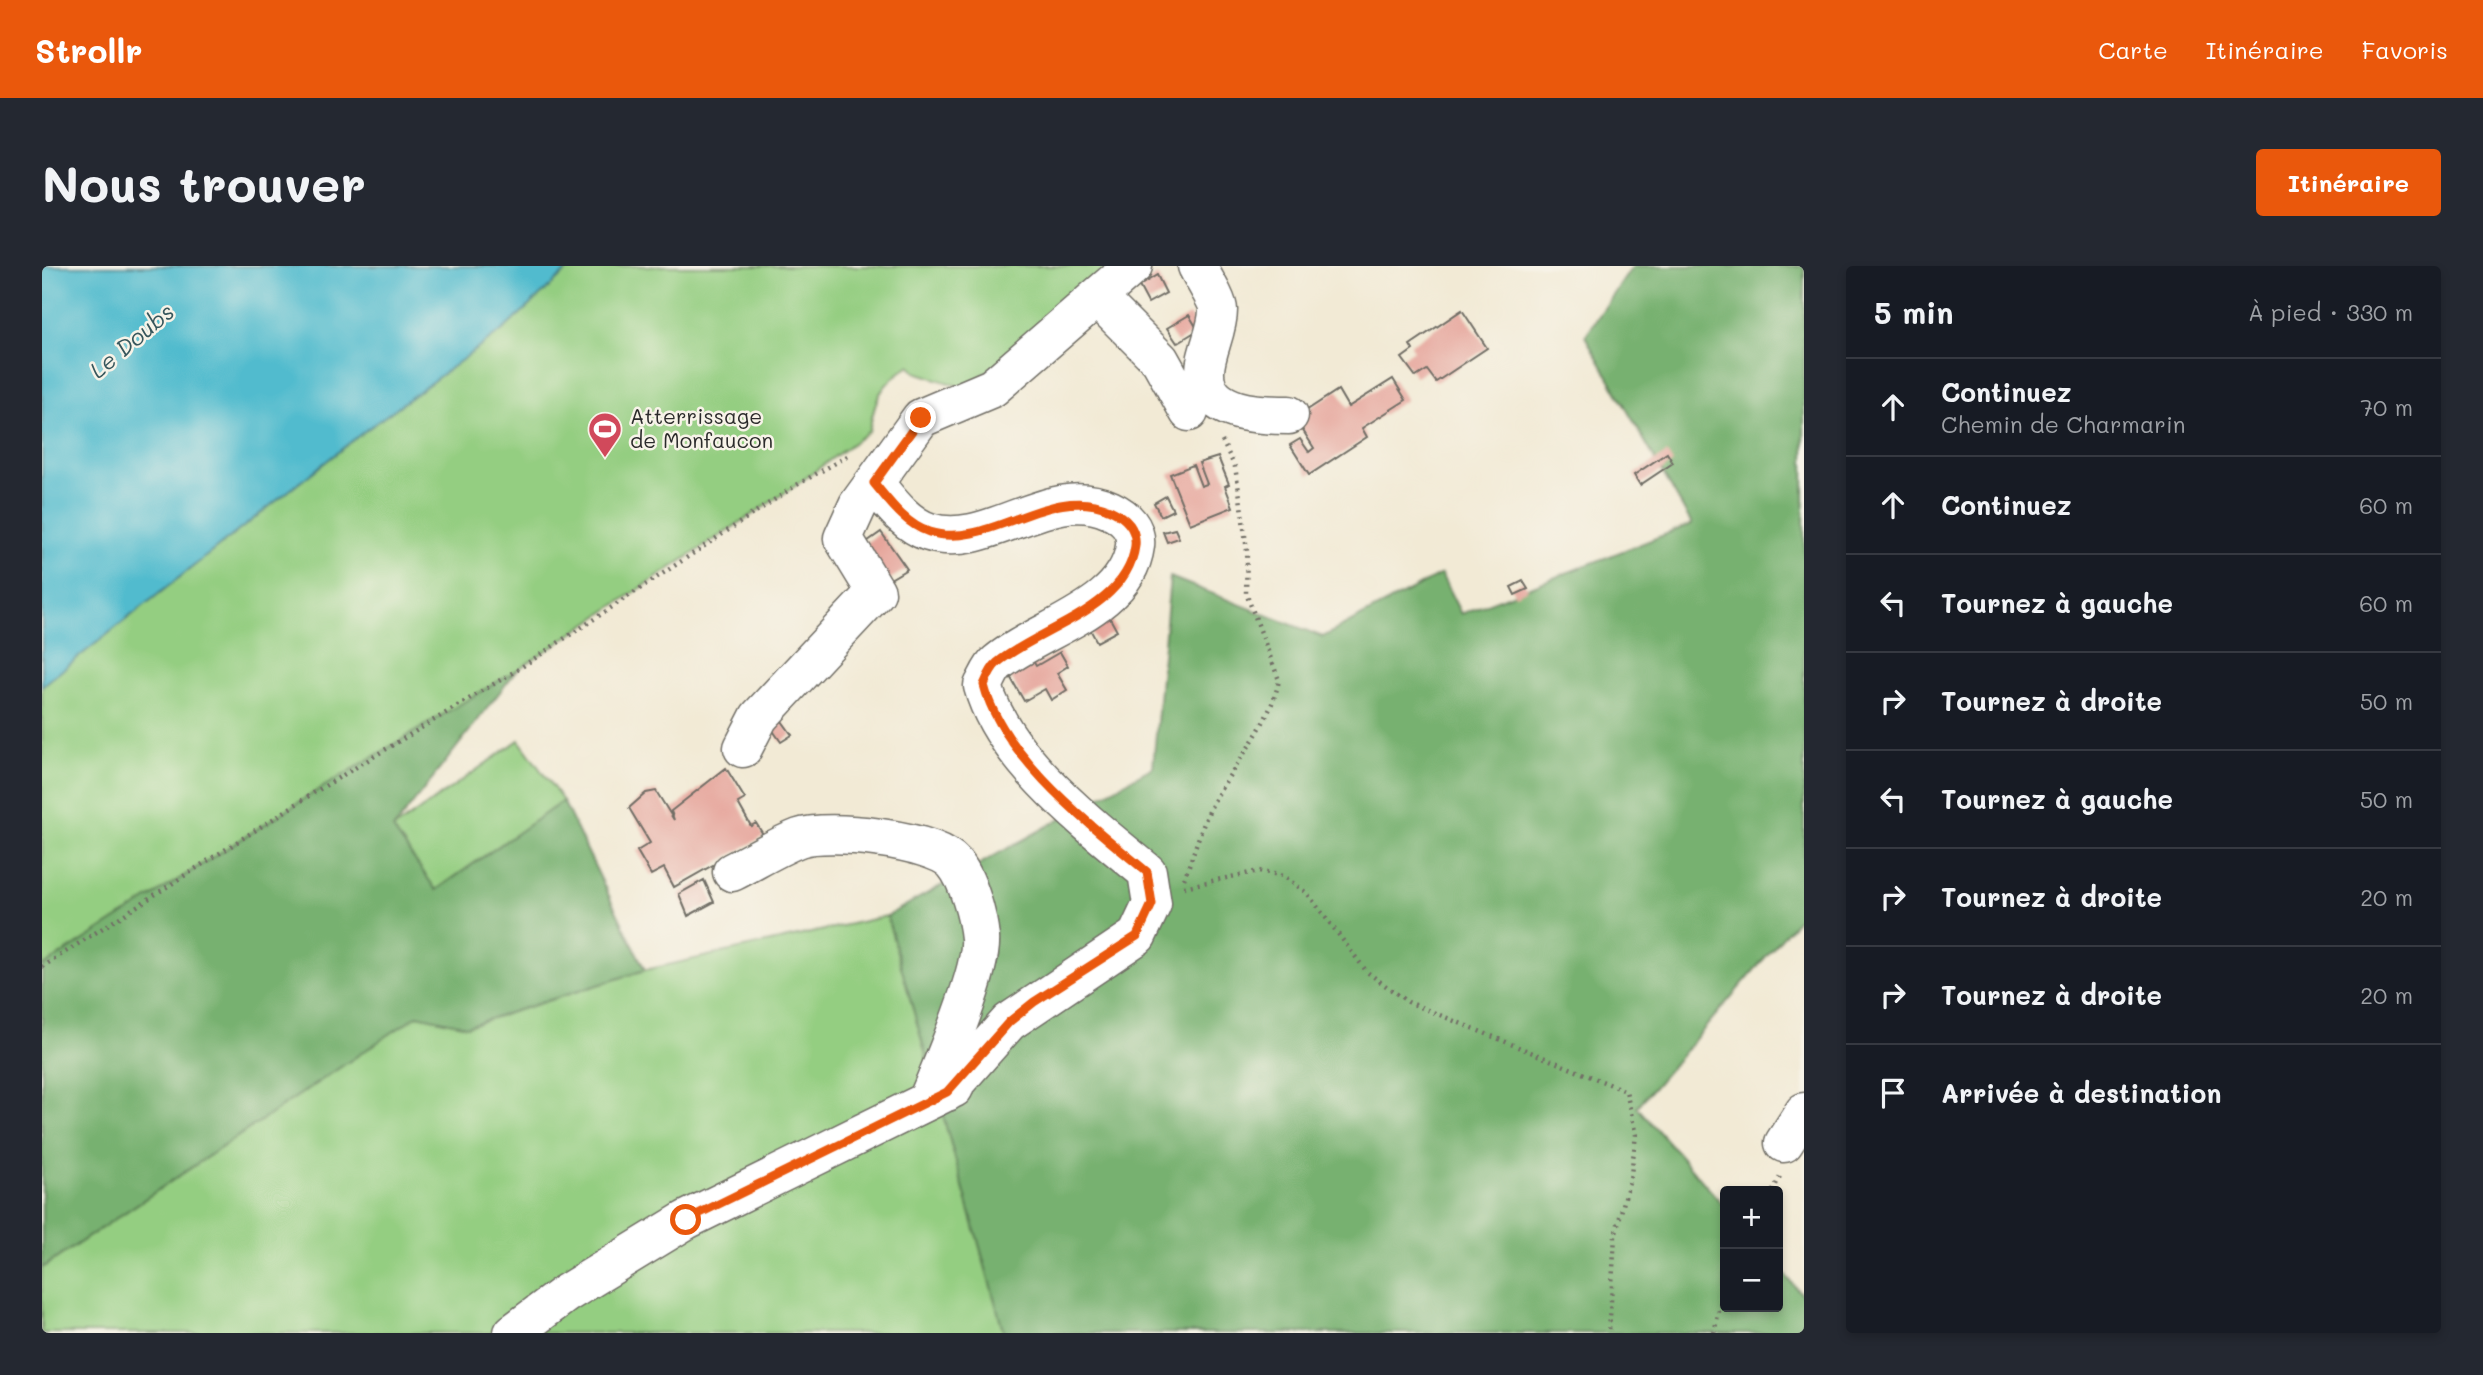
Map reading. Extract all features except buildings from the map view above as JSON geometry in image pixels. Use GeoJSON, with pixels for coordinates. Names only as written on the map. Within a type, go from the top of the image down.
{"type":"FeatureCollection","features":[{"type":"Feature","properties":{"kind":"street"},"geometry":{"type":"LineString","coordinates":[[743,748],[759,717],[876,592],[843,538],[858,505],[866,466],[921,418],[992,388],[1133,266]]}},
{"type":"Feature","properties":{"kind":"street"},"geometry":{"type":"LineString","coordinates":[[1197,266],[1218,306],[1215,335],[1205,374],[1210,392],[1223,403],[1249,415],[1289,415]]}},
{"type":"Feature","properties":{"kind":"street"},"geometry":{"type":"LineString","coordinates":[[1097,297],[1160,360],[1203,422]]}},
{"type":"Feature","properties":{"kind":"street"},"geometry":{"type":"LineString","coordinates":[[513,1333],[565,1294],[686,1220],[942,1094],[1009,1022],[1034,1002],[1137,936],[1152,904],[1147,872],[1070,809],[1041,779],[989,707],[984,685],[995,664],[1113,590],[1133,560],[1136,537],[1125,518],[1106,508],[1079,502],[1045,508],[999,526],[951,535],[929,531],[896,510],[866,466]]}},
{"type":"Feature","properties":{"kind":"street"},"geometry":{"type":"LineString","coordinates":[[732,872],[801,837],[869,836],[925,846],[954,862],[967,888],[981,940],[942,1094]]}},
{"type":"Feature","properties":{"kind":"path"},"geometry":{"type":"LineString","coordinates":[[1180,897],[1213,803],[1253,739],[1277,692],[1279,680],[1246,593],[1247,551],[1235,467],[1203,422]]}},
{"type":"Feature","properties":{"kind":"path"},"geometry":{"type":"LineString","coordinates":[[42,967],[315,792],[517,670],[795,486],[866,466]]}},
{"type":"Feature","properties":{"kind":"path"},"geometry":{"type":"LineString","coordinates":[[1181,888],[1259,871],[1283,876],[1307,893],[1367,972],[1408,1002],[1626,1091],[1636,1135],[1631,1174],[1615,1236],[1609,1333]]}},
{"type":"Feature","properties":{"kind":"path"},"geometry":{"type":"LineString","coordinates":[[1714,1333],[1720,1306]]}},
{"type":"Feature","properties":{"kind":"green space"},"geometry":{"type":"Polygon","coordinates":[[[572,266],[1140,266],[964,388],[915,372],[910,365],[881,392],[869,431],[795,486],[517,670],[315,792],[42,967],[42,686],[362,433],[504,329],[572,266]]]}},
{"type":"Feature","properties":{"kind":"green space"},"geometry":{"type":"Polygon","coordinates":[[[1633,266],[1804,266],[1804,912],[1637,1107],[1720,1201],[1720,1312],[1783,1312],[1783,1273],[1804,1297],[1804,1333],[1004,1333],[887,916],[1153,767],[1170,577],[1323,637],[1441,574],[1461,614],[1692,524],[1585,336],[1633,266]]]}},
{"type":"Feature","properties":{"kind":"green space"},"geometry":{"type":"Polygon","coordinates":[[[517,670],[393,829],[436,890],[563,801],[645,970],[467,1026],[418,1015],[42,1268],[42,967],[315,792],[517,670]]]}},
{"type":"Feature","properties":{"kind":"green space"},"geometry":{"type":"Polygon","coordinates":[[[519,740],[563,801],[436,890],[393,829],[519,740]]]}},
{"type":"Feature","properties":{"kind":"green space"},"geometry":{"type":"Polygon","coordinates":[[[887,916],[1004,1333],[42,1333],[42,1268],[418,1015],[467,1026],[645,970],[887,916]]]}},
{"type":"Feature","properties":{"kind":"water","name":"Le Doubs"},"geometry":{"type":"Polygon","coordinates":[[[42,266],[572,266],[504,329],[362,433],[42,686],[42,266]]]}},
{"type":"Feature","properties":{"kind":"place","name":"Atterrissage de Monfaucon"},"geometry":{"type":"Point","coordinates":[605,459]}},
{"type":"Feature","properties":{"kind":"route"},"geometry":{"type":"LineString","coordinates":[[686,1220],[947,1092],[1009,1022],[1034,1002],[1137,936],[1152,904],[1147,872],[1070,809],[1041,779],[989,707],[984,685],[995,664],[1065,623],[1113,590],[1133,560],[1136,537],[1125,518],[1106,508],[1079,502],[1045,508],[999,526],[951,535],[929,531],[911,522],[896,510],[874,483],[921,418]]}}]}
